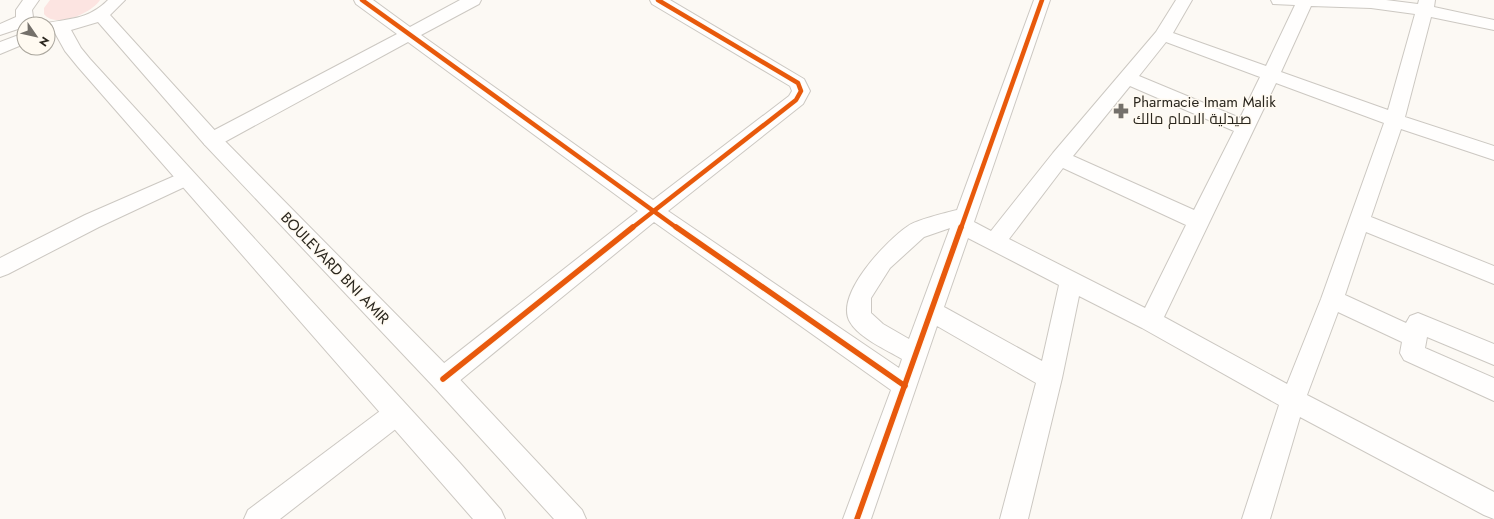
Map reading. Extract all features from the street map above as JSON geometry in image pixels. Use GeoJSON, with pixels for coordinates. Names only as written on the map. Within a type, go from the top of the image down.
{"type":"FeatureCollection","features":[{"type":"Feature","properties":{"kind":"street"},"geometry":{"type":"LineString","coordinates":[[26,16],[24,10],[31,0]]}},
{"type":"Feature","properties":{"kind":"street"},"geometry":{"type":"LineString","coordinates":[[56,27],[88,20],[109,8],[132,0]]}},
{"type":"Feature","properties":{"kind":"street"},"geometry":{"type":"LineString","coordinates":[[362,0],[653,211],[905,386]]}},
{"type":"Feature","properties":{"kind":"street"},"geometry":{"type":"LineString","coordinates":[[212,140],[473,0]]}},
{"type":"Feature","properties":{"kind":"street"},"geometry":{"type":"LineString","coordinates":[[443,379],[653,211],[796,100],[801,91],[798,83],[658,0]]}},
{"type":"Feature","properties":{"kind":"street"},"geometry":{"type":"LineString","coordinates":[[857,519],[1042,0]]}},
{"type":"Feature","properties":{"kind":"street"},"geometry":{"type":"LineString","coordinates":[[995,241],[1060,158],[1163,35],[1184,0]]}},
{"type":"Feature","properties":{"kind":"street"},"geometry":{"type":"LineString","coordinates":[[1279,0],[1425,5],[1494,25]]}},
{"type":"Feature","properties":{"kind":"street"},"geometry":{"type":"LineString","coordinates":[[1150,321],[1245,128],[1305,1]]}},
{"type":"Feature","properties":{"kind":"street"},"geometry":{"type":"LineString","coordinates":[[1256,519],[1292,400],[1332,299],[1395,120],[1425,5]]}},
{"type":"Feature","properties":{"kind":"street","name":"BOULEVARD BNI AMIR"},"geometry":{"type":"LineString","coordinates":[[109,8],[212,140],[443,379],[572,519]]}},
{"type":"Feature","properties":{"kind":"street"},"geometry":{"type":"LineString","coordinates":[[0,30],[16,25]]}},
{"type":"Feature","properties":{"kind":"street"},"geometry":{"type":"LineString","coordinates":[[56,32],[74,50],[186,178],[450,471],[491,519]]}},
{"type":"Feature","properties":{"kind":"street"},"geometry":{"type":"LineString","coordinates":[[1163,35],[1395,120],[1494,153]]}},
{"type":"Feature","properties":{"kind":"street"},"geometry":{"type":"LineString","coordinates":[[0,48],[16,41]]}},
{"type":"Feature","properties":{"kind":"street"},"geometry":{"type":"LineString","coordinates":[[1127,78],[1245,128]]}},
{"type":"Feature","properties":{"kind":"street"},"geometry":{"type":"LineString","coordinates":[[1060,158],[1199,222]]}},
{"type":"Feature","properties":{"kind":"street"},"geometry":{"type":"LineString","coordinates":[[0,268],[92,221],[186,178]]}},
{"type":"Feature","properties":{"kind":"street"},"geometry":{"type":"LineString","coordinates":[[916,355],[876,331],[859,317],[860,298],[868,282],[882,262],[916,231],[963,220],[995,241],[1150,321],[1292,400],[1494,506]]}},
{"type":"Feature","properties":{"kind":"street"},"geometry":{"type":"LineString","coordinates":[[1360,221],[1494,275]]}},
{"type":"Feature","properties":{"kind":"street"},"geometry":{"type":"LineString","coordinates":[[1014,519],[1050,378],[1071,281]]}},
{"type":"Feature","properties":{"kind":"street"},"geometry":{"type":"LineString","coordinates":[[1332,299],[1414,337]]}},
{"type":"Feature","properties":{"kind":"street"},"geometry":{"type":"LineString","coordinates":[[931,311],[1050,378]]}},
{"type":"Feature","properties":{"kind":"street"},"geometry":{"type":"LineString","coordinates":[[1494,355],[1418,323],[1412,353],[1494,390]]}},
{"type":"Feature","properties":{"kind":"street"},"geometry":{"type":"LineString","coordinates":[[258,519],[397,413]]}},
{"type":"Feature","properties":{"kind":"shaded area"},"geometry":{"type":"Polygon","coordinates":[[[50,0],[100,0],[96,5],[82,14],[64,20],[56,20],[56,16],[46,16],[44,14],[44,8],[50,0]]]}},
{"type":"Feature","properties":{"kind":"cycle path"},"geometry":{"type":"LineString","coordinates":[[362,0],[653,211],[905,386]]}},
{"type":"Feature","properties":{"kind":"cycle path"},"geometry":{"type":"LineString","coordinates":[[443,379],[653,211],[796,100],[801,91],[798,83],[658,0]]}},
{"type":"Feature","properties":{"kind":"cycle path"},"geometry":{"type":"LineString","coordinates":[[857,519],[1042,0]]}},
{"type":"Feature","properties":{"kind":"place","name":"Pharmacie Imam Malik صيدلية الامام مالك"},"geometry":{"type":"Point","coordinates":[1121,111]}}]}
